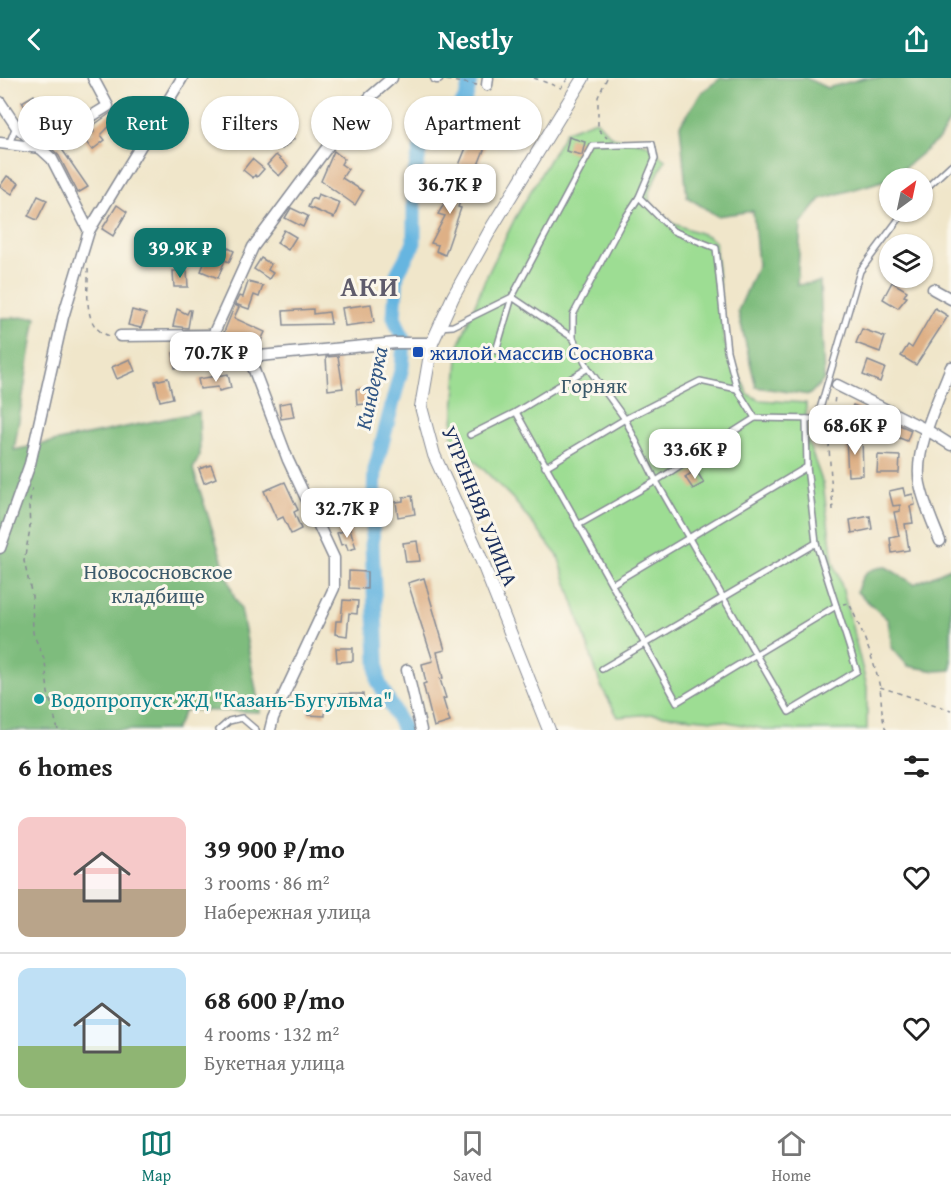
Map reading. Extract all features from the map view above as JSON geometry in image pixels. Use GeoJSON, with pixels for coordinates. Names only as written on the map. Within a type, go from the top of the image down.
{"type":"FeatureCollection","features":[{"type":"Feature","properties":{"kind":"street"},"geometry":{"type":"LineString","coordinates":[[93,78],[108,106],[94,115]]}},
{"type":"Feature","properties":{"kind":"street"},"geometry":{"type":"LineString","coordinates":[[0,548],[30,464],[63,317],[89,231],[182,78]]}},
{"type":"Feature","properties":{"kind":"street"},"geometry":{"type":"LineString","coordinates":[[213,335],[253,247],[332,141],[370,97],[392,78]]}},
{"type":"Feature","properties":{"kind":"street","name":"УТРЕННЯЯ УЛИЦА"},"geometry":{"type":"LineString","coordinates":[[549,730],[479,554],[434,455],[421,407],[432,343],[438,327],[492,227],[583,78]]}},
{"type":"Feature","properties":{"kind":"street"},"geometry":{"type":"LineString","coordinates":[[0,102],[16,126]]}},
{"type":"Feature","properties":{"kind":"street"},"geometry":{"type":"LineString","coordinates":[[42,150],[52,159],[89,231]]}},
{"type":"Feature","properties":{"kind":"street"},"geometry":{"type":"LineString","coordinates":[[933,289],[951,299]]}},
{"type":"Feature","properties":{"kind":"street"},"geometry":{"type":"LineString","coordinates":[[120,336],[213,335],[249,357],[396,343],[432,343]]}},
{"type":"Feature","properties":{"kind":"street"},"geometry":{"type":"LineString","coordinates":[[249,357],[288,460],[334,558],[334,588],[273,718],[270,730]]}},
{"type":"Feature","properties":{"kind":"street"},"geometry":{"type":"LineString","coordinates":[[940,541],[919,482],[919,465],[927,430],[951,367]]}},
{"type":"Feature","properties":{"kind":"street"},"geometry":{"type":"LineString","coordinates":[[837,385],[927,430],[951,445]]}},
{"type":"Feature","properties":{"kind":"street"},"geometry":{"type":"LineString","coordinates":[[407,670],[421,730]]}},
{"type":"Feature","properties":{"kind":"lane"},"geometry":{"type":"LineString","coordinates":[[4,144],[16,126]]}},
{"type":"Feature","properties":{"kind":"lane"},"geometry":{"type":"LineString","coordinates":[[496,351],[512,297],[593,146],[652,144],[655,159],[639,197],[620,226],[573,315],[573,338],[588,368],[625,418],[656,481],[789,712],[857,671],[816,543],[807,467],[806,419]]}},
{"type":"Feature","properties":{"kind":"lane"},"geometry":{"type":"LineString","coordinates":[[933,182],[951,165]]}},
{"type":"Feature","properties":{"kind":"lane"},"geometry":{"type":"LineString","coordinates":[[639,197],[673,231],[716,248],[727,351],[737,389],[755,418]]}},
{"type":"Feature","properties":{"kind":"lane"},"geometry":{"type":"LineString","coordinates":[[578,525],[656,481],[755,418],[817,419],[860,271],[897,222]]}},
{"type":"Feature","properties":{"kind":"lane"},"geometry":{"type":"LineString","coordinates":[[438,327],[453,326],[512,297]]}},
{"type":"Feature","properties":{"kind":"lane"},"geometry":{"type":"LineString","coordinates":[[512,297],[573,338]]}},
{"type":"Feature","properties":{"kind":"lane"},"geometry":{"type":"LineString","coordinates":[[470,435],[516,412],[588,368]]}},
{"type":"Feature","properties":{"kind":"lane"},"geometry":{"type":"LineString","coordinates":[[545,467],[625,418],[700,381],[737,389]]}},
{"type":"Feature","properties":{"kind":"lane"},"geometry":{"type":"LineString","coordinates":[[516,412],[677,702],[836,606]]}},
{"type":"Feature","properties":{"kind":"lane"},"geometry":{"type":"LineString","coordinates":[[612,584],[689,540],[807,467]]}},
{"type":"Feature","properties":{"kind":"lane"},"geometry":{"type":"LineString","coordinates":[[602,669],[816,543]]}},
{"type":"Feature","properties":{"kind":"lane"},"geometry":{"type":"LineString","coordinates":[[219,730],[229,721],[242,718],[256,730]]}},
{"type":"Feature","properties":{"kind":"path"},"geometry":{"type":"LineString","coordinates":[[437,78],[472,85]]}},
{"type":"Feature","properties":{"kind":"path"},"geometry":{"type":"LineString","coordinates":[[534,78],[561,88],[568,78]]}},
{"type":"Feature","properties":{"kind":"path"},"geometry":{"type":"LineString","coordinates":[[607,78],[598,97],[598,129],[607,136],[608,144]]}},
{"type":"Feature","properties":{"kind":"path"},"geometry":{"type":"LineString","coordinates":[[83,250],[88,265],[88,301],[93,325],[101,333],[120,336]]}},
{"type":"Feature","properties":{"kind":"path"},"geometry":{"type":"LineString","coordinates":[[833,510],[829,447],[837,385]]}},
{"type":"Feature","properties":{"kind":"path"},"geometry":{"type":"LineString","coordinates":[[30,464],[34,479],[24,561],[32,596],[33,633],[45,661],[48,693],[58,730]]}},
{"type":"Feature","properties":{"kind":"path"},"geometry":{"type":"LineString","coordinates":[[836,606],[849,603],[861,631],[880,687],[882,718],[886,730]]}},
{"type":"Feature","properties":{"kind":"path"},"geometry":{"type":"LineString","coordinates":[[880,687],[951,710]]}},
{"type":"Feature","properties":{"kind":"green space"},"geometry":{"type":"Polygon","coordinates":[[[721,78],[806,78],[827,88],[864,78],[951,78],[951,119],[939,139],[904,168],[879,168],[879,182],[821,199],[801,224],[797,285],[820,282],[824,380],[809,395],[756,387],[738,311],[758,265],[753,211],[717,216],[687,197],[680,125],[702,92],[721,78]]]}},
{"type":"Feature","properties":{"kind":"green space","name":"Горняк"},"geometry":{"type":"Polygon","coordinates":[[[596,120],[612,137],[647,144],[665,160],[649,192],[649,201],[671,223],[708,236],[715,242],[724,341],[748,394],[759,400],[806,403],[806,436],[823,484],[833,561],[842,587],[867,687],[867,730],[769,730],[723,721],[653,714],[618,717],[601,686],[558,556],[513,499],[452,438],[459,345],[484,282],[515,218],[566,131],[596,120]]]}},
{"type":"Feature","properties":{"kind":"green space","name":"Новососновское кладбище"},"geometry":{"type":"Polygon","coordinates":[[[36,317],[14,450],[199,412],[200,455],[193,469],[234,597],[241,609],[260,712],[185,710],[175,730],[0,730],[0,318],[36,317]]]}},
{"type":"Feature","properties":{"kind":"green space"},"geometry":{"type":"Polygon","coordinates":[[[886,567],[914,584],[951,568],[951,670],[936,671],[908,666],[892,648],[888,620],[857,592],[866,573],[886,567]]]}},
{"type":"Feature","properties":{"kind":"building"},"geometry":{"type":"Polygon","coordinates":[[[106,116],[106,130],[101,135],[105,140],[94,148],[94,132],[94,125],[106,116]]]}},
{"type":"Feature","properties":{"kind":"building"},"geometry":{"type":"Polygon","coordinates":[[[569,137],[585,142],[582,155],[566,151],[569,137]]]}},
{"type":"Feature","properties":{"kind":"building"},"geometry":{"type":"Polygon","coordinates":[[[53,150],[62,150],[88,187],[78,193],[59,156],[53,150]]]}},
{"type":"Feature","properties":{"kind":"building"},"geometry":{"type":"Polygon","coordinates":[[[465,150],[484,150],[474,175],[465,171],[467,168],[459,165],[465,150]]]}},
{"type":"Feature","properties":{"kind":"building"},"geometry":{"type":"Polygon","coordinates":[[[334,151],[344,159],[341,164],[348,169],[342,178],[363,191],[355,205],[321,181],[334,151]]]}},
{"type":"Feature","properties":{"kind":"building"},"geometry":{"type":"Polygon","coordinates":[[[276,155],[288,166],[279,176],[267,165],[276,155]]]}},
{"type":"Feature","properties":{"kind":"building"},"geometry":{"type":"Polygon","coordinates":[[[252,159],[264,169],[253,178],[243,170],[252,159]]]}},
{"type":"Feature","properties":{"kind":"building"},"geometry":{"type":"Polygon","coordinates":[[[7,176],[19,183],[12,194],[0,186],[7,176]]]}},
{"type":"Feature","properties":{"kind":"building"},"geometry":{"type":"Polygon","coordinates":[[[453,176],[468,182],[458,207],[461,208],[445,255],[436,251],[438,245],[431,243],[445,216],[438,214],[452,190],[447,189],[453,176]]]}},
{"type":"Feature","properties":{"kind":"building"},"geometry":{"type":"Polygon","coordinates":[[[318,194],[340,203],[334,218],[308,207],[312,198],[316,200],[318,194]]]}},
{"type":"Feature","properties":{"kind":"building"},"geometry":{"type":"Polygon","coordinates":[[[38,196],[47,200],[37,220],[28,216],[38,196]]]}},
{"type":"Feature","properties":{"kind":"building"},"geometry":{"type":"Polygon","coordinates":[[[117,205],[127,212],[113,236],[102,229],[117,205]]]}},
{"type":"Feature","properties":{"kind":"building"},"geometry":{"type":"Polygon","coordinates":[[[291,208],[308,216],[303,227],[285,218],[291,208]]]}},
{"type":"Feature","properties":{"kind":"building"},"geometry":{"type":"Polygon","coordinates":[[[284,230],[296,237],[288,250],[277,243],[284,230]]]}},
{"type":"Feature","properties":{"kind":"building"},"geometry":{"type":"Polygon","coordinates":[[[223,245],[234,251],[229,262],[225,260],[218,278],[201,271],[206,259],[214,263],[223,245]]]}},
{"type":"Feature","properties":{"kind":"building"},"geometry":{"type":"Polygon","coordinates":[[[261,258],[271,264],[268,270],[273,273],[269,279],[254,269],[261,258]]]}},
{"type":"Feature","properties":{"kind":"building"},"geometry":{"type":"Polygon","coordinates":[[[173,271],[187,271],[188,287],[174,287],[173,271]]]}},
{"type":"Feature","properties":{"kind":"building"},"geometry":{"type":"Polygon","coordinates":[[[248,282],[263,286],[259,297],[254,295],[249,309],[235,304],[239,296],[243,297],[248,282]]]}},
{"type":"Feature","properties":{"kind":"building"},"geometry":{"type":"Polygon","coordinates":[[[889,288],[902,288],[907,291],[904,296],[907,297],[898,308],[883,299],[889,288]]]}},
{"type":"Feature","properties":{"kind":"building"},"geometry":{"type":"Polygon","coordinates":[[[371,304],[374,322],[345,326],[342,308],[371,304]]]}},
{"type":"Feature","properties":{"kind":"building"},"geometry":{"type":"Polygon","coordinates":[[[235,305],[239,307],[234,318],[265,332],[257,349],[251,349],[224,332],[235,305]]]}},
{"type":"Feature","properties":{"kind":"building"},"geometry":{"type":"Polygon","coordinates":[[[935,308],[948,316],[916,365],[901,356],[908,345],[912,348],[935,308]]]}},
{"type":"Feature","properties":{"kind":"building"},"geometry":{"type":"Polygon","coordinates":[[[177,309],[187,314],[191,310],[188,328],[173,326],[177,309]]]}},
{"type":"Feature","properties":{"kind":"building"},"geometry":{"type":"Polygon","coordinates":[[[313,309],[313,314],[329,312],[331,324],[284,325],[283,311],[313,309]]]}},
{"type":"Feature","properties":{"kind":"building"},"geometry":{"type":"Polygon","coordinates":[[[132,310],[146,314],[141,328],[128,325],[132,310]]]}},
{"type":"Feature","properties":{"kind":"building"},"geometry":{"type":"Polygon","coordinates":[[[862,329],[885,337],[880,352],[856,343],[862,329]]]}},
{"type":"Feature","properties":{"kind":"building"},"geometry":{"type":"Polygon","coordinates":[[[188,351],[190,367],[175,368],[173,353],[188,351]]]}},
{"type":"Feature","properties":{"kind":"building"},"geometry":{"type":"Polygon","coordinates":[[[338,356],[343,388],[328,390],[326,357],[338,356]]]}},
{"type":"Feature","properties":{"kind":"building"},"geometry":{"type":"Polygon","coordinates":[[[130,359],[135,371],[117,379],[112,367],[130,359]]]}},
{"type":"Feature","properties":{"kind":"building"},"geometry":{"type":"Polygon","coordinates":[[[868,361],[885,368],[880,382],[863,375],[868,361]]]}},
{"type":"Feature","properties":{"kind":"building"},"geometry":{"type":"Polygon","coordinates":[[[228,374],[231,388],[219,391],[218,387],[200,389],[198,379],[228,374]]]}},
{"type":"Feature","properties":{"kind":"building"},"geometry":{"type":"Polygon","coordinates":[[[168,378],[173,398],[160,401],[155,381],[168,378]]]}},
{"type":"Feature","properties":{"kind":"building"},"geometry":{"type":"Polygon","coordinates":[[[371,388],[373,403],[357,405],[356,390],[371,388]]]}},
{"type":"Feature","properties":{"kind":"building"},"geometry":{"type":"Polygon","coordinates":[[[291,402],[294,417],[281,419],[279,404],[291,402]]]}},
{"type":"Feature","properties":{"kind":"building"},"geometry":{"type":"Polygon","coordinates":[[[853,405],[911,430],[907,441],[885,432],[884,435],[847,419],[853,405]]]}},
{"type":"Feature","properties":{"kind":"building"},"geometry":{"type":"Polygon","coordinates":[[[862,436],[863,475],[848,476],[846,437],[862,436]]]}},
{"type":"Feature","properties":{"kind":"building"},"geometry":{"type":"Polygon","coordinates":[[[878,455],[900,456],[899,473],[877,473],[878,455]]]}},
{"type":"Feature","properties":{"kind":"building"},"geometry":{"type":"Polygon","coordinates":[[[211,465],[216,478],[204,483],[199,469],[211,465]]]}},
{"type":"Feature","properties":{"kind":"building"},"geometry":{"type":"Polygon","coordinates":[[[696,470],[704,483],[693,489],[685,477],[696,470]]]}},
{"type":"Feature","properties":{"kind":"building"},"geometry":{"type":"Polygon","coordinates":[[[285,482],[298,510],[294,512],[301,529],[291,534],[283,517],[277,520],[264,491],[285,482]]]}},
{"type":"Feature","properties":{"kind":"building"},"geometry":{"type":"Polygon","coordinates":[[[903,488],[905,496],[913,494],[915,505],[910,506],[913,523],[905,524],[909,550],[892,553],[890,538],[899,536],[894,512],[900,511],[900,505],[893,506],[889,491],[903,488]]]}},
{"type":"Feature","properties":{"kind":"building"},"geometry":{"type":"Polygon","coordinates":[[[412,496],[415,514],[398,517],[396,502],[403,501],[403,497],[412,496]]]}},
{"type":"Feature","properties":{"kind":"building"},"geometry":{"type":"Polygon","coordinates":[[[870,516],[872,529],[852,533],[850,520],[870,516]]]}},
{"type":"Feature","properties":{"kind":"building"},"geometry":{"type":"Polygon","coordinates":[[[350,529],[356,548],[348,550],[346,544],[341,545],[337,533],[350,529]]]}},
{"type":"Feature","properties":{"kind":"building"},"geometry":{"type":"Polygon","coordinates":[[[417,541],[420,561],[406,562],[403,543],[417,541]]]}},
{"type":"Feature","properties":{"kind":"building"},"geometry":{"type":"Polygon","coordinates":[[[349,571],[367,572],[367,589],[349,588],[349,571]]]}},
{"type":"Feature","properties":{"kind":"building"},"geometry":{"type":"Polygon","coordinates":[[[424,578],[445,650],[437,652],[443,678],[440,679],[446,698],[443,699],[450,722],[434,727],[423,684],[426,683],[422,664],[433,661],[408,583],[424,578]]]}},
{"type":"Feature","properties":{"kind":"building"},"geometry":{"type":"Polygon","coordinates":[[[343,600],[358,601],[357,614],[349,613],[347,636],[335,634],[336,621],[341,621],[343,600]]]}},
{"type":"Feature","properties":{"kind":"building"},"geometry":{"type":"Polygon","coordinates":[[[336,648],[353,648],[353,661],[337,662],[336,648]]]}},
{"type":"Feature","properties":{"kind":"building"},"geometry":{"type":"Polygon","coordinates":[[[332,694],[363,694],[363,702],[332,702],[332,694]]]}},
{"type":"Feature","properties":{"kind":"building"},"geometry":{"type":"Polygon","coordinates":[[[308,699],[325,699],[325,716],[308,715],[308,699]]]}},
{"type":"Feature","properties":{"kind":"waterway","name":"Киндерка"},"geometry":{"type":"LineString","coordinates":[[404,730],[378,681],[372,544],[375,470],[402,367],[404,342],[394,317],[397,274],[414,243],[414,177],[421,147],[434,120],[455,116],[466,98],[471,78]]}},
{"type":"Feature","properties":{"kind":"place","name":"жилой массив Сосновка"},"geometry":{"type":"Point","coordinates":[418,352]}},
{"type":"Feature","properties":{"kind":"place","name":"Водопропуск ЖД \"Казань-Бугульма\""},"geometry":{"type":"Point","coordinates":[39,699]}},
{"type":"Feature","properties":{"kind":"district","name":"АКИ"},"geometry":{"type":"Point","coordinates":[370,286]}}]}
